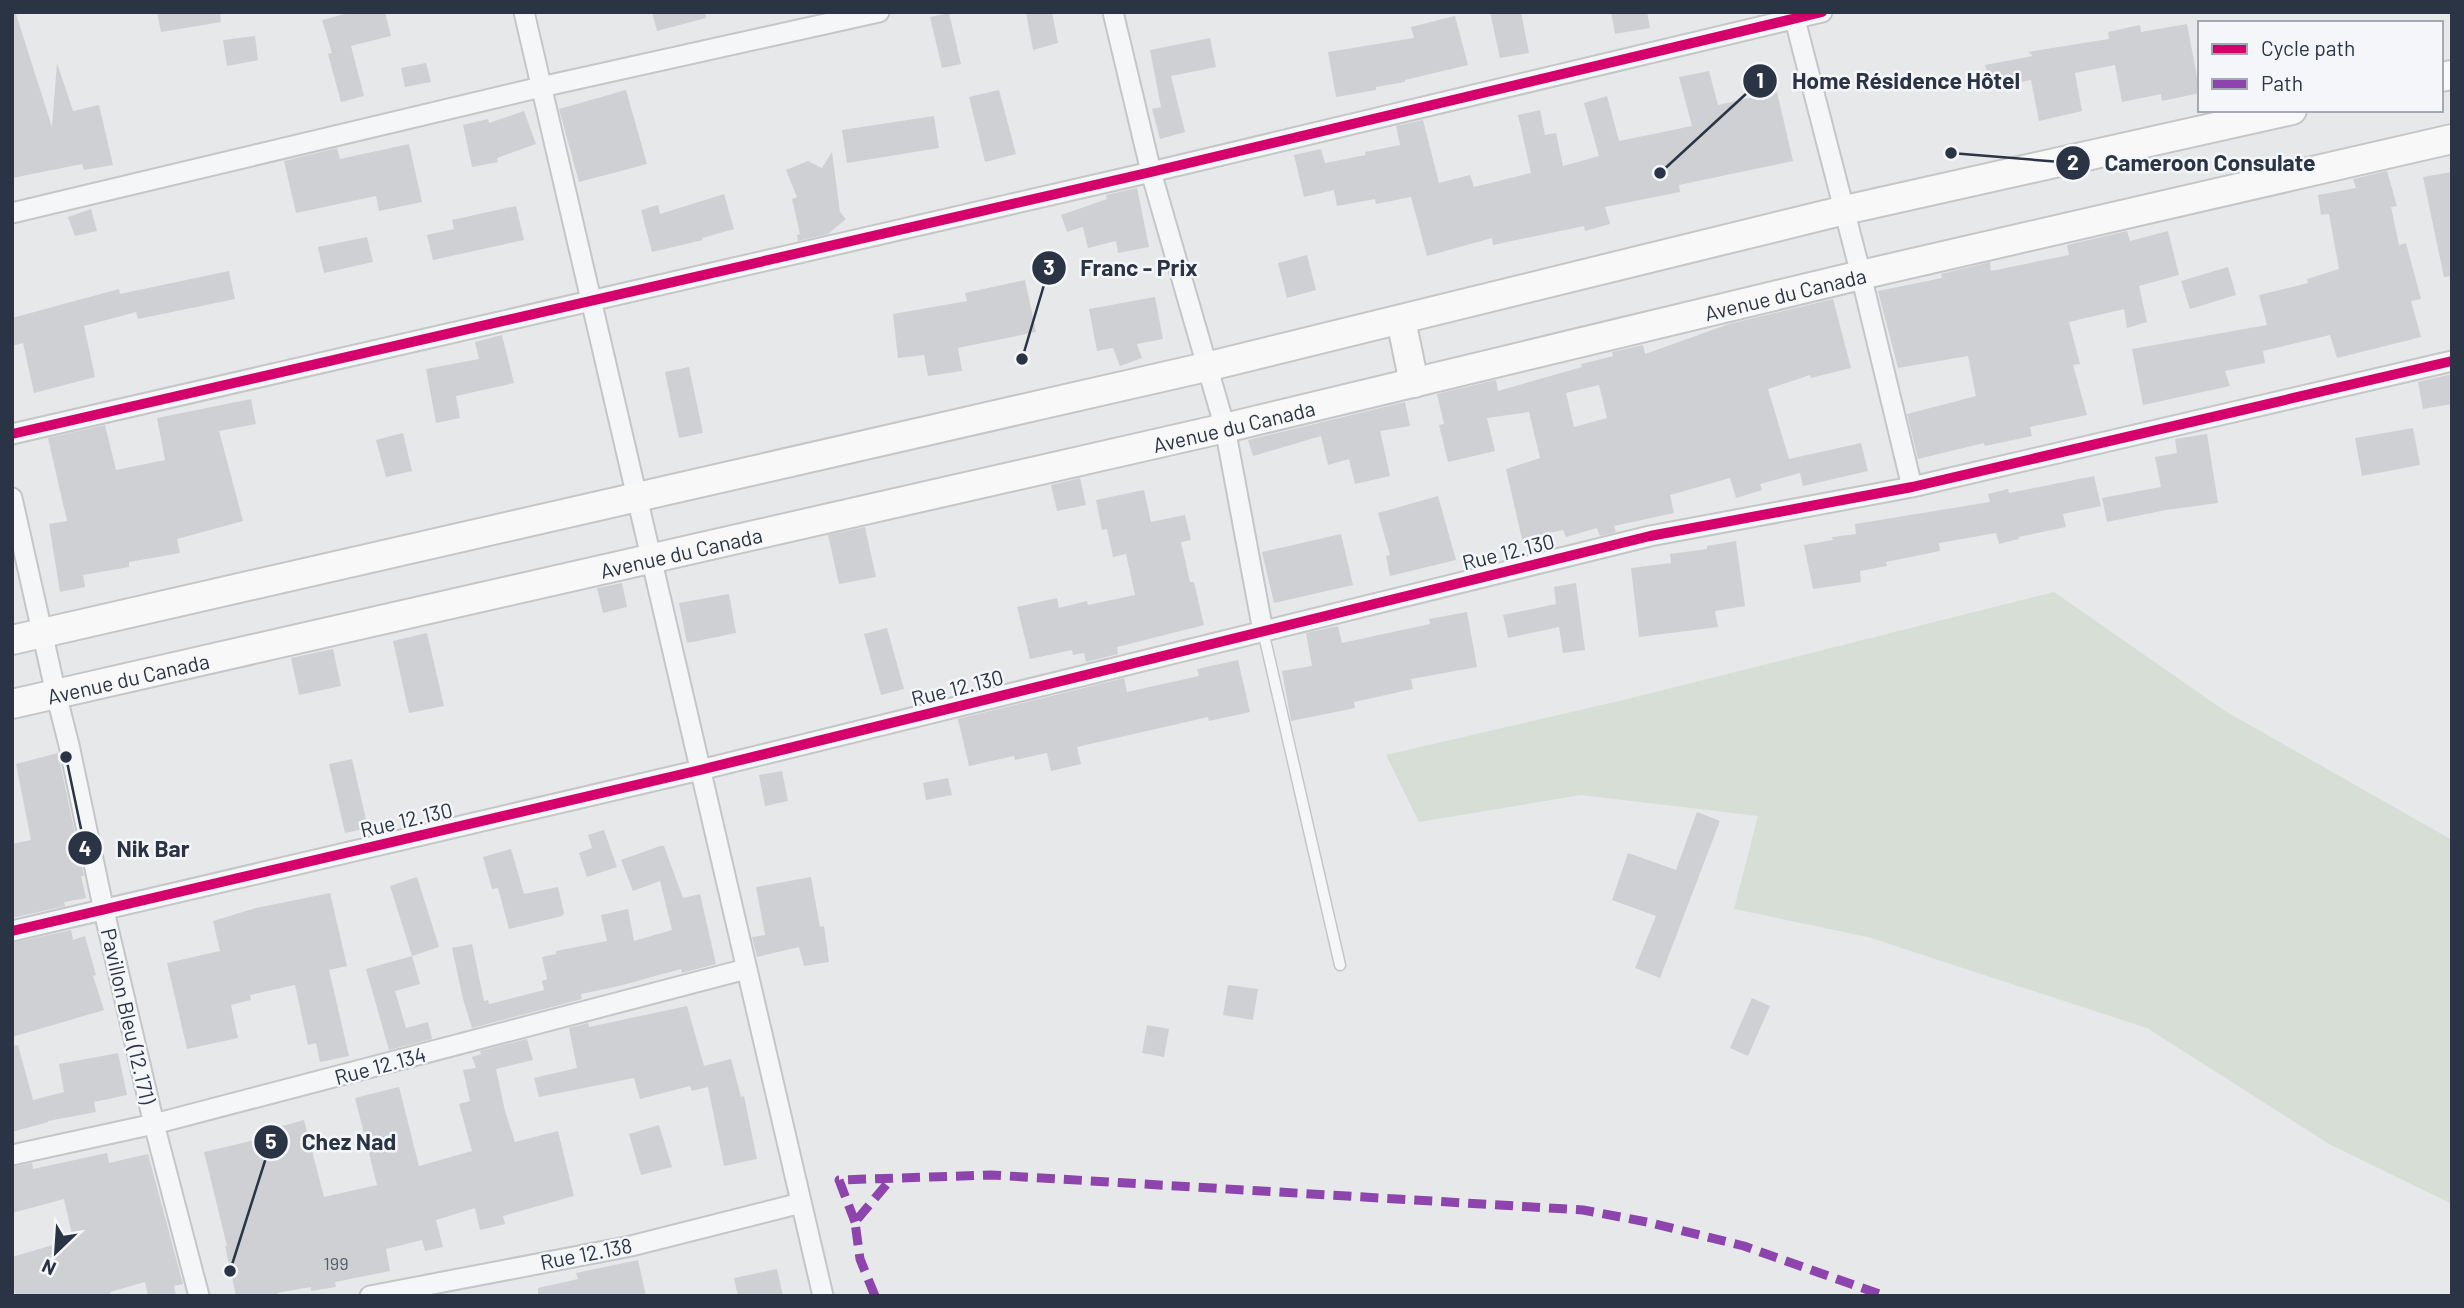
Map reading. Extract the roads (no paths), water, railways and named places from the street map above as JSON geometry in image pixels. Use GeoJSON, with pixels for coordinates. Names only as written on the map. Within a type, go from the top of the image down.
{"type":"FeatureCollection","features":[{"type":"Feature","properties":{"kind":"main road"},"geometry":{"type":"LineString","coordinates":[[12,640],[1206,367],[1845,210],[2283,112]]}},
{"type":"Feature","properties":{"kind":"main road","name":"Avenue du Canada"},"geometry":{"type":"LineString","coordinates":[[12,704],[1225,428],[1861,275],[2452,139]]}},
{"type":"Feature","properties":{"kind":"main road"},"geometry":{"type":"LineString","coordinates":[[1401,320],[1413,383]]}},
{"type":"Feature","properties":{"kind":"street"},"geometry":{"type":"LineString","coordinates":[[524,12],[822,1296]]}},
{"type":"Feature","properties":{"kind":"street"},"geometry":{"type":"LineString","coordinates":[[12,213],[541,87],[879,12]]}},
{"type":"Feature","properties":{"kind":"street"},"geometry":{"type":"LineString","coordinates":[[1113,12],[1151,172],[1225,428],[1263,631]]}},
{"type":"Feature","properties":{"kind":"street"},"geometry":{"type":"LineString","coordinates":[[12,434],[1151,172],[1794,15],[1822,12]]}},
{"type":"Feature","properties":{"kind":"street"},"geometry":{"type":"LineString","coordinates":[[1794,15],[1845,210],[1912,487]]}},
{"type":"Feature","properties":{"kind":"street","name":"Rue 12.130"},"geometry":{"type":"LineString","coordinates":[[12,931],[700,770],[1650,536],[1912,487],[2452,360]]}},
{"type":"Feature","properties":{"kind":"street","name":"Pavillon Bleu (12.171)"},"geometry":{"type":"LineString","coordinates":[[12,498],[104,911],[154,1124],[199,1296]]}},
{"type":"Feature","properties":{"kind":"street","name":"Rue 12.134"},"geometry":{"type":"LineString","coordinates":[[12,1155],[154,1124],[746,969]]}},
{"type":"Feature","properties":{"kind":"street","name":"Rue 12.138"},"geometry":{"type":"LineString","coordinates":[[370,1296],[631,1245],[801,1203]]}},
{"type":"Feature","properties":{"kind":"lane"},"geometry":{"type":"LineString","coordinates":[[1263,631],[1340,965]]}},
{"type":"Feature","properties":{"kind":"place","name":"Cameroon Consulate"},"geometry":{"type":"Point","coordinates":[1951,153]}},
{"type":"Feature","properties":{"kind":"place","name":"Home Résidence Hôtel"},"geometry":{"type":"Point","coordinates":[1660,173]}},
{"type":"Feature","properties":{"kind":"place","name":"Franc - Prix"},"geometry":{"type":"Point","coordinates":[1022,359]}},
{"type":"Feature","properties":{"kind":"place","name":"Nik Bar"},"geometry":{"type":"Point","coordinates":[66,757]}},
{"type":"Feature","properties":{"kind":"place","name":"Chez Nad"},"geometry":{"type":"Point","coordinates":[230,1271]}}]}
